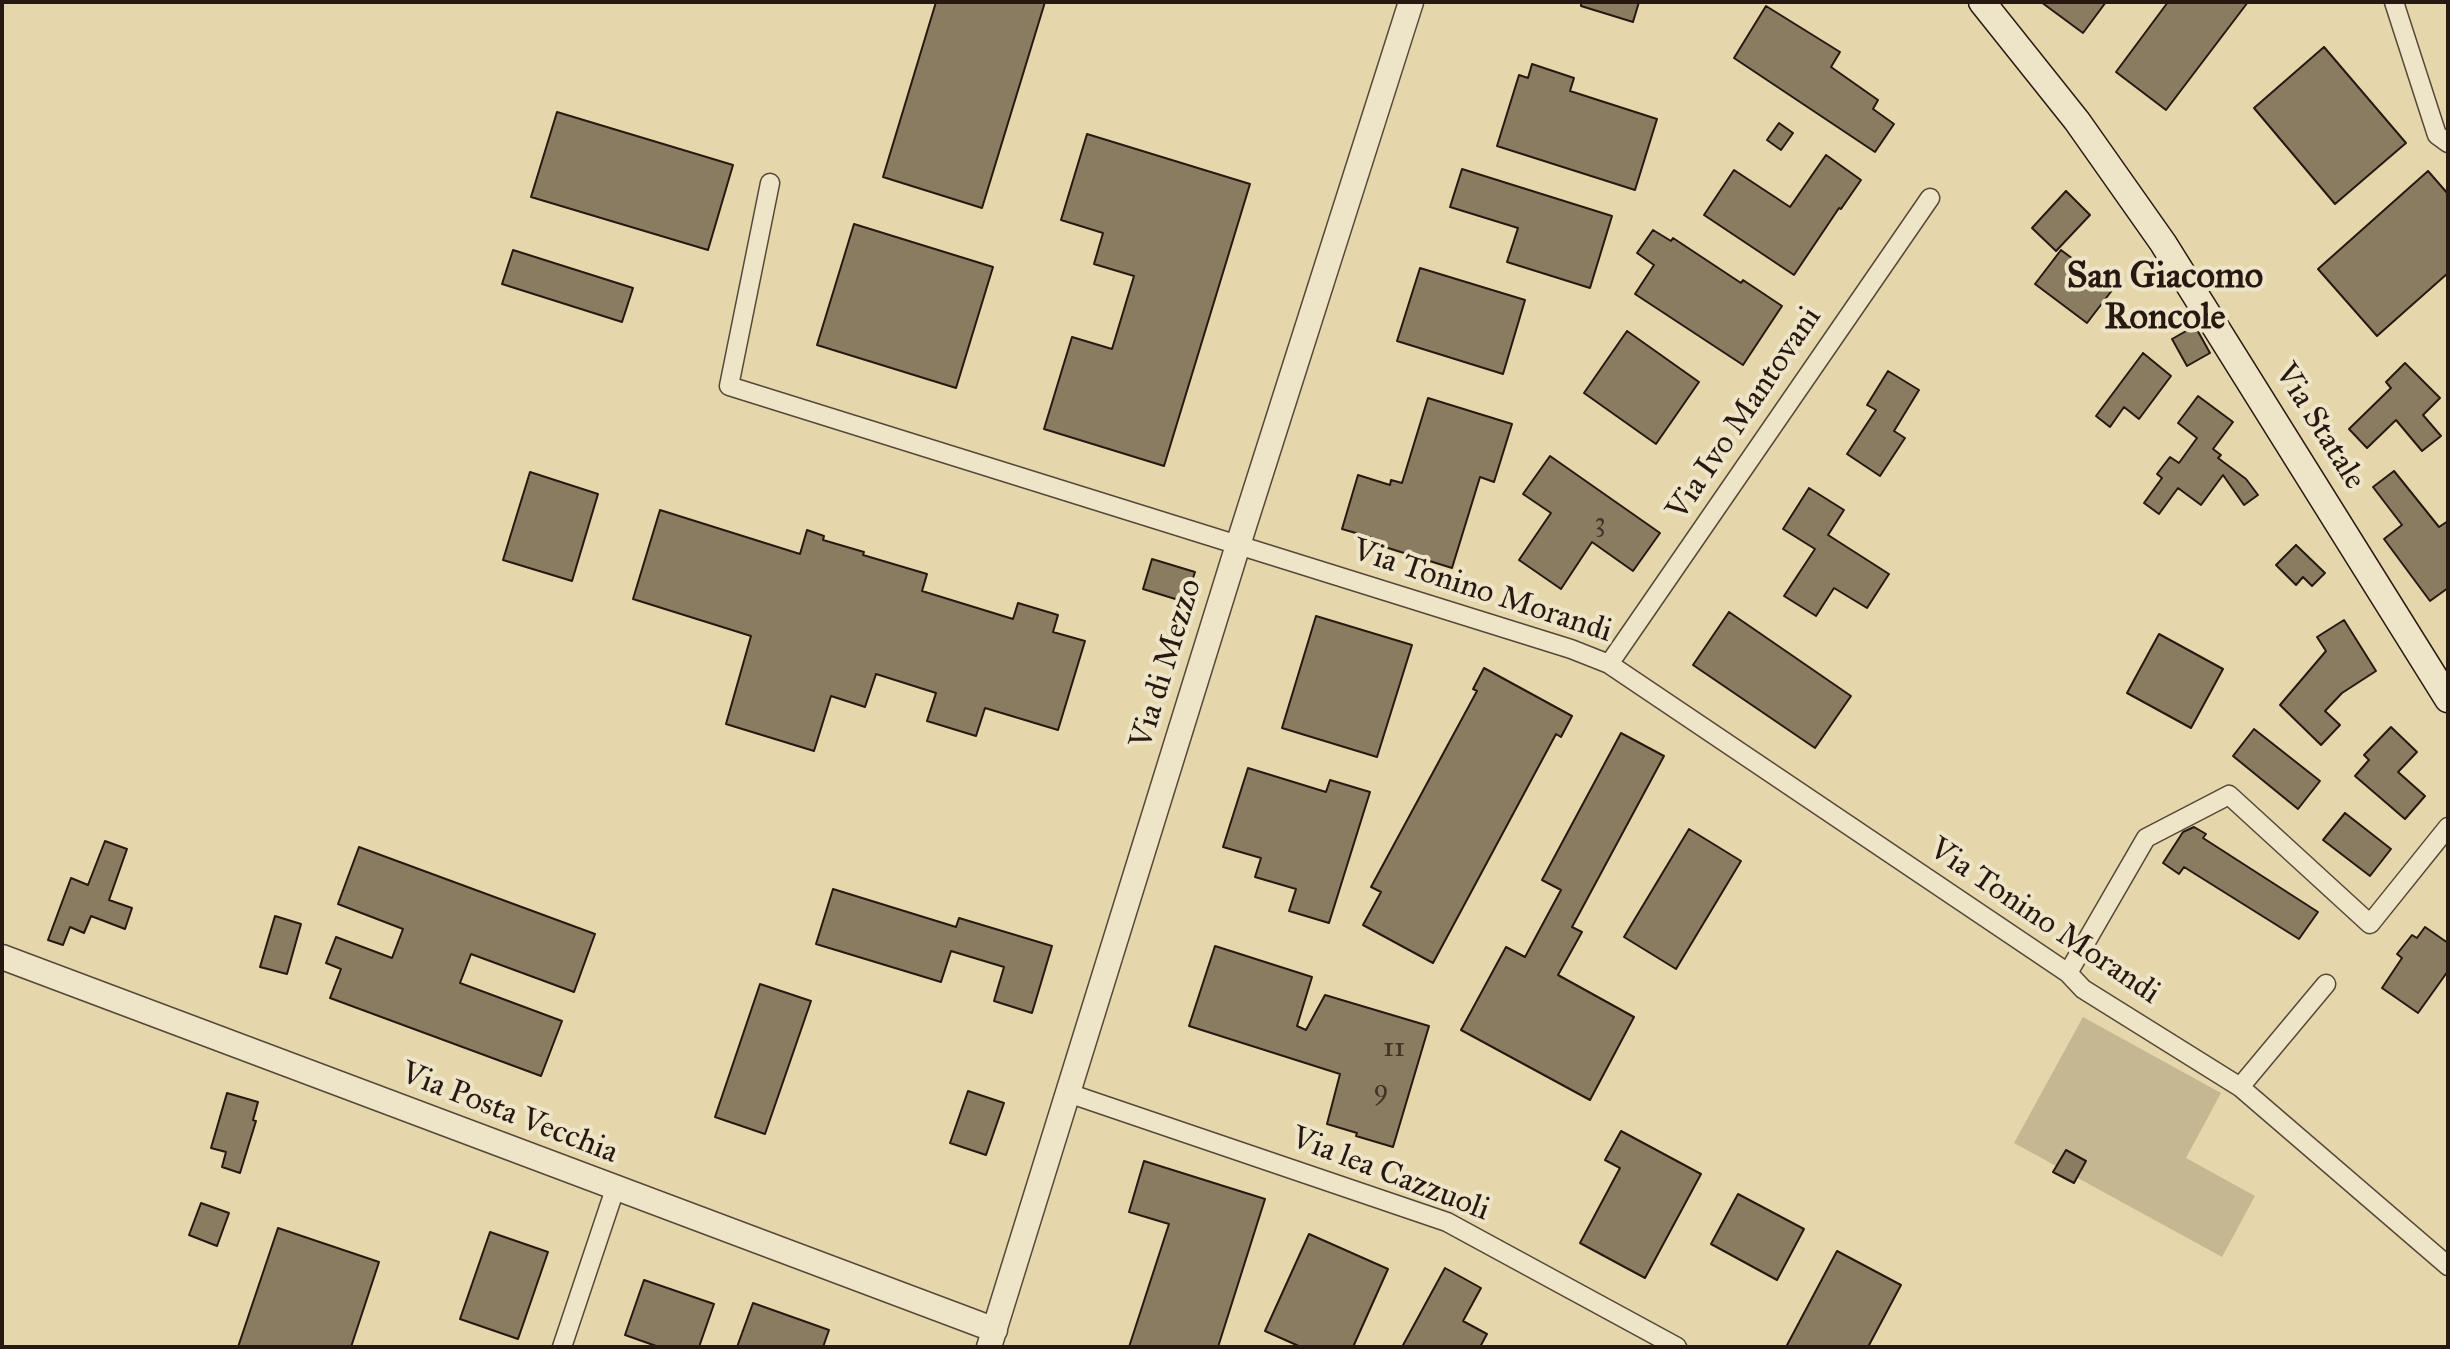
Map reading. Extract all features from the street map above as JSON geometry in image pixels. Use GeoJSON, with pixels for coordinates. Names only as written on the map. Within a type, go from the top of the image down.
{"type":"FeatureCollection","features":[{"type":"Feature","properties":{"kind":"main road","name":"Via Statale"},"geometry":{"type":"LineString","coordinates":[[1982,2],[2077,121],[2163,243],[2448,699]]}},
{"type":"Feature","properties":{"kind":"street","name":"Via di Mezzo"},"geometry":{"type":"LineString","coordinates":[[992,1338],[1238,545],[1411,2]]}},
{"type":"Feature","properties":{"kind":"street"},"geometry":{"type":"LineString","coordinates":[[2394,2],[2437,135],[2448,143]]}},
{"type":"Feature","properties":{"kind":"street","name":"Via Tonino Morandi"},"geometry":{"type":"LineString","coordinates":[[770,183],[729,386],[1571,649],[1609,664],[2068,973],[2083,989],[2240,1087],[2448,1266]]}},
{"type":"Feature","properties":{"kind":"street","name":"Via Ivo Mantovani"},"geometry":{"type":"LineString","coordinates":[[1609,664],[1930,198]]}},
{"type":"Feature","properties":{"kind":"street"},"geometry":{"type":"LineString","coordinates":[[2068,973],[2146,838],[2229,795],[2370,924],[2448,827]]}},
{"type":"Feature","properties":{"kind":"street","name":"Via Posta Vecchia"},"geometry":{"type":"LineString","coordinates":[[2,957],[615,1189],[992,1338]]}},
{"type":"Feature","properties":{"kind":"street"},"geometry":{"type":"LineString","coordinates":[[2240,1087],[2326,984]]}},
{"type":"Feature","properties":{"kind":"street","name":"Via lea Cazzuoli"},"geometry":{"type":"LineString","coordinates":[[1068,1093],[1447,1222],[1677,1347]]}},
{"type":"Feature","properties":{"kind":"street"},"geometry":{"type":"LineString","coordinates":[[562,1347],[615,1189]]}},
{"type":"Feature","properties":{"kind":"shaded area"},"geometry":{"type":"Polygon","coordinates":[[[2083,1017],[2221,1093],[2186,1158],[2255,1196],[2222,1257],[2014,1143],[2083,1017]]]}},
{"type":"Feature","properties":{"kind":"building"},"geometry":{"type":"Polygon","coordinates":[[[936,2],[1045,2],[982,208],[883,177],[936,2]]]}},
{"type":"Feature","properties":{"kind":"building"},"geometry":{"type":"Polygon","coordinates":[[[1581,2],[1639,2],[1633,22],[1581,6],[1581,2]]]}},
{"type":"Feature","properties":{"kind":"building"},"geometry":{"type":"Polygon","coordinates":[[[2041,2],[2106,2],[2083,33],[2041,2]]]}},
{"type":"Feature","properties":{"kind":"building"},"geometry":{"type":"Polygon","coordinates":[[[2168,2],[2248,2],[2166,110],[2116,72],[2168,2]]]}},
{"type":"Feature","properties":{"kind":"building"},"geometry":{"type":"Polygon","coordinates":[[[1766,6],[1840,52],[1831,67],[1878,100],[1873,109],[1894,124],[1875,152],[1734,58],[1766,6]]]}},
{"type":"Feature","properties":{"kind":"building"},"geometry":{"type":"Polygon","coordinates":[[[2324,47],[2406,143],[2335,204],[2254,108],[2324,47]]]}},
{"type":"Feature","properties":{"kind":"building"},"geometry":{"type":"Polygon","coordinates":[[[1532,64],[1574,78],[1570,91],[1657,119],[1635,190],[1497,146],[1519,75],[1528,78],[1532,64]]]}},
{"type":"Feature","properties":{"kind":"building"},"geometry":{"type":"Polygon","coordinates":[[[557,112],[733,165],[708,250],[531,197],[557,112]]]}},
{"type":"Feature","properties":{"kind":"building"},"geometry":{"type":"Polygon","coordinates":[[[1779,123],[1793,133],[1781,150],[1767,140],[1779,123]]]}},
{"type":"Feature","properties":{"kind":"building"},"geometry":{"type":"Polygon","coordinates":[[[1087,134],[1250,184],[1164,466],[1044,429],[1072,337],[1112,349],[1134,276],[1094,264],[1103,233],[1061,220],[1087,134]]]}},
{"type":"Feature","properties":{"kind":"building"},"geometry":{"type":"Polygon","coordinates":[[[1826,155],[1861,180],[1794,275],[1704,215],[1734,170],[1790,207],[1826,155]]]}},
{"type":"Feature","properties":{"kind":"building"},"geometry":{"type":"Polygon","coordinates":[[[1462,169],[1612,216],[1590,288],[1507,262],[1518,228],[1450,207],[1462,169]]]}},
{"type":"Feature","properties":{"kind":"building"},"geometry":{"type":"Polygon","coordinates":[[[2428,171],[2448,194],[2448,273],[2377,336],[2318,269],[2428,171]]]}},
{"type":"Feature","properties":{"kind":"building"},"geometry":{"type":"Polygon","coordinates":[[[2066,191],[2090,215],[2056,251],[2032,228],[2066,191]]]}},
{"type":"Feature","properties":{"kind":"building"},"geometry":{"type":"Polygon","coordinates":[[[854,224],[993,267],[956,388],[817,345],[854,224]]]}},
{"type":"Feature","properties":{"kind":"building"},"geometry":{"type":"Polygon","coordinates":[[[1653,230],[1671,241],[1673,238],[1782,306],[1743,365],[1635,294],[1654,265],[1637,253],[1653,230]]]}},
{"type":"Feature","properties":{"kind":"building"},"geometry":{"type":"Polygon","coordinates":[[[513,250],[633,288],[622,322],[502,284],[513,250]]]}},
{"type":"Feature","properties":{"kind":"building"},"geometry":{"type":"Polygon","coordinates":[[[2061,250],[2113,289],[2087,323],[2035,284],[2061,250]]]}},
{"type":"Feature","properties":{"kind":"building"},"geometry":{"type":"Polygon","coordinates":[[[1420,268],[1525,300],[1503,374],[1397,341],[1420,268]]]}},
{"type":"Feature","properties":{"kind":"building"},"geometry":{"type":"Polygon","coordinates":[[[2195,326],[2210,353],[2187,366],[2172,339],[2195,326]]]}},
{"type":"Feature","properties":{"kind":"building"},"geometry":{"type":"Polygon","coordinates":[[[1627,331],[1699,382],[1656,444],[1584,393],[1627,331]]]}},
{"type":"Feature","properties":{"kind":"building"},"geometry":{"type":"Polygon","coordinates":[[[2143,353],[2171,376],[2139,419],[2124,407],[2110,427],[2096,416],[2143,353]]]}},
{"type":"Feature","properties":{"kind":"building"},"geometry":{"type":"Polygon","coordinates":[[[2405,363],[2440,398],[2423,415],[2441,436],[2422,451],[2396,420],[2367,448],[2349,429],[2391,388],[2386,382],[2405,363]]]}},
{"type":"Feature","properties":{"kind":"building"},"geometry":{"type":"Polygon","coordinates":[[[1888,371],[1919,390],[1894,431],[1905,438],[1880,476],[1847,454],[1876,410],[1867,405],[1888,371]]]}},
{"type":"Feature","properties":{"kind":"building"},"geometry":{"type":"Polygon","coordinates":[[[2198,396],[2233,422],[2213,449],[2221,455],[2218,458],[2246,479],[2258,495],[2244,505],[2223,475],[2201,505],[2178,488],[2159,514],[2144,503],[2162,478],[2157,474],[2170,457],[2179,463],[2197,438],[2178,423],[2198,396]]]}},
{"type":"Feature","properties":{"kind":"building"},"geometry":{"type":"Polygon","coordinates":[[[1428,398],[1512,424],[1494,482],[1480,477],[1452,568],[1372,543],[1373,538],[1342,529],[1358,475],[1390,485],[1391,480],[1402,483],[1428,398]]]}},
{"type":"Feature","properties":{"kind":"building"},"geometry":{"type":"Polygon","coordinates":[[[1550,456],[1660,533],[1633,571],[1592,542],[1561,589],[1519,560],[1551,513],[1523,494],[1550,456]]]}},
{"type":"Feature","properties":{"kind":"building"},"geometry":{"type":"Polygon","coordinates":[[[2394,471],[2439,527],[2448,521],[2448,588],[2430,601],[2384,539],[2402,525],[2373,487],[2394,471]]]}},
{"type":"Feature","properties":{"kind":"building"},"geometry":{"type":"Polygon","coordinates":[[[530,472],[598,494],[572,581],[503,560],[530,472]]]}},
{"type":"Feature","properties":{"kind":"building"},"geometry":{"type":"Polygon","coordinates":[[[1809,488],[1844,510],[1828,535],[1889,574],[1867,608],[1834,588],[1816,616],[1784,596],[1815,549],[1783,529],[1809,488]]]}},
{"type":"Feature","properties":{"kind":"building"},"geometry":{"type":"Polygon","coordinates":[[[660,510],[800,554],[807,530],[824,536],[823,540],[864,552],[863,555],[927,574],[922,591],[1013,619],[1018,603],[1058,615],[1053,632],[1085,641],[1058,730],[985,708],[976,736],[927,721],[936,693],[876,674],[865,707],[831,696],[814,751],[726,724],[751,636],[633,599],[660,510]]]}},
{"type":"Feature","properties":{"kind":"building"},"geometry":{"type":"Polygon","coordinates":[[[2296,545],[2325,573],[2312,586],[2303,577],[2296,585],[2276,565],[2296,545]]]}},
{"type":"Feature","properties":{"kind":"building"},"geometry":{"type":"Polygon","coordinates":[[[1152,559],[1195,572],[1185,602],[1143,589],[1152,559]]]}},
{"type":"Feature","properties":{"kind":"building"},"geometry":{"type":"Polygon","coordinates":[[[1729,612],[1851,696],[1815,748],[1693,665],[1729,612]]]}},
{"type":"Feature","properties":{"kind":"building"},"geometry":{"type":"Polygon","coordinates":[[[1316,616],[1412,645],[1377,757],[1282,728],[1316,616]]]}},
{"type":"Feature","properties":{"kind":"building"},"geometry":{"type":"Polygon","coordinates":[[[2344,620],[2376,671],[2342,693],[2325,711],[2340,725],[2321,745],[2280,705],[2326,651],[2317,637],[2344,620]]]}},
{"type":"Feature","properties":{"kind":"building"},"geometry":{"type":"Polygon","coordinates":[[[2159,634],[2223,669],[2191,728],[2127,693],[2159,634]]]}},
{"type":"Feature","properties":{"kind":"building"},"geometry":{"type":"Polygon","coordinates":[[[1484,668],[1572,716],[1561,737],[1556,734],[1433,963],[1363,925],[1381,892],[1371,887],[1477,691],[1473,689],[1484,668]]]}},
{"type":"Feature","properties":{"kind":"building"},"geometry":{"type":"Polygon","coordinates":[[[2391,727],[2417,752],[2398,772],[2425,796],[2405,819],[2355,776],[2369,760],[2364,755],[2391,727]]]}},
{"type":"Feature","properties":{"kind":"building"},"geometry":{"type":"Polygon","coordinates":[[[2254,729],[2320,781],[2298,809],[2233,756],[2254,729]]]}},
{"type":"Feature","properties":{"kind":"building"},"geometry":{"type":"Polygon","coordinates":[[[1621,733],[1664,756],[1572,927],[1582,932],[1558,975],[1634,1017],[1590,1100],[1461,1030],[1506,947],[1525,957],[1561,890],[1542,880],[1621,733]]]}},
{"type":"Feature","properties":{"kind":"building"},"geometry":{"type":"Polygon","coordinates":[[[1248,768],[1326,792],[1330,780],[1370,792],[1329,923],[1289,911],[1296,889],[1255,877],[1261,858],[1223,847],[1248,768]]]}},
{"type":"Feature","properties":{"kind":"building"},"geometry":{"type":"Polygon","coordinates":[[[2345,813],[2391,849],[2370,876],[2323,840],[2345,813]]]}},
{"type":"Feature","properties":{"kind":"building"},"geometry":{"type":"Polygon","coordinates":[[[2194,827],[2206,834],[2203,838],[2318,912],[2299,939],[2184,867],[2179,874],[2163,863],[2183,832],[2194,827]]]}},
{"type":"Feature","properties":{"kind":"building"},"geometry":{"type":"Polygon","coordinates":[[[1689,829],[1741,861],[1676,969],[1624,937],[1689,829]]]}},
{"type":"Feature","properties":{"kind":"building"},"geometry":{"type":"Polygon","coordinates":[[[105,841],[127,849],[109,900],[132,908],[125,929],[91,916],[84,933],[70,927],[63,945],[48,940],[71,878],[88,885],[105,841]]]}},
{"type":"Feature","properties":{"kind":"building"},"geometry":{"type":"Polygon","coordinates":[[[359,847],[595,934],[574,992],[471,954],[460,983],[562,1021],[541,1076],[330,998],[341,969],[326,963],[336,937],[392,958],[403,929],[338,904],[359,847]]]}},
{"type":"Feature","properties":{"kind":"building"},"geometry":{"type":"Polygon","coordinates":[[[833,889],[956,927],[959,918],[1052,946],[1032,1013],[994,1001],[1004,967],[951,951],[941,982],[816,944],[833,889]]]}},
{"type":"Feature","properties":{"kind":"building"},"geometry":{"type":"Polygon","coordinates":[[[275,916],[301,924],[287,974],[260,967],[275,916]]]}},
{"type":"Feature","properties":{"kind":"building"},"geometry":{"type":"Polygon","coordinates":[[[2425,927],[2448,943],[2448,971],[2418,1013],[2382,988],[2402,958],[2397,954],[2412,935],[2417,938],[2425,927]]]}},
{"type":"Feature","properties":{"kind":"building"},"geometry":{"type":"Polygon","coordinates":[[[1215,946],[1312,977],[1297,1026],[1306,1030],[1325,995],[1429,1026],[1393,1147],[1327,1124],[1340,1074],[1189,1026],[1215,946]]]}},
{"type":"Feature","properties":{"kind":"building"},"geometry":{"type":"Polygon","coordinates":[[[760,984],[811,1001],[765,1134],[715,1117],[760,984]]]}},
{"type":"Feature","properties":{"kind":"building"},"geometry":{"type":"Polygon","coordinates":[[[968,1091],[1004,1103],[986,1155],[950,1143],[968,1091]]]}},
{"type":"Feature","properties":{"kind":"building"},"geometry":{"type":"Polygon","coordinates":[[[227,1093],[258,1102],[253,1120],[256,1121],[240,1173],[222,1167],[226,1152],[211,1148],[227,1093]]]}},
{"type":"Feature","properties":{"kind":"building"},"geometry":{"type":"Polygon","coordinates":[[[1621,1131],[1701,1174],[1645,1278],[1580,1243],[1620,1168],[1605,1160],[1621,1131]]]}},
{"type":"Feature","properties":{"kind":"building"},"geometry":{"type":"Polygon","coordinates":[[[2066,1150],[2086,1161],[2074,1183],[2053,1172],[2066,1150]]]}},
{"type":"Feature","properties":{"kind":"building"},"geometry":{"type":"Polygon","coordinates":[[[1144,1161],[1265,1199],[1218,1347],[1129,1347],[1169,1224],[1129,1212],[1144,1161]]]}},
{"type":"Feature","properties":{"kind":"building"},"geometry":{"type":"Polygon","coordinates":[[[1738,1194],[1804,1229],[1777,1280],[1711,1244],[1738,1194]]]}},
{"type":"Feature","properties":{"kind":"building"},"geometry":{"type":"Polygon","coordinates":[[[201,1203],[229,1213],[217,1246],[189,1235],[201,1203]]]}},
{"type":"Feature","properties":{"kind":"building"},"geometry":{"type":"Polygon","coordinates":[[[278,1228],[379,1262],[351,1347],[238,1347],[278,1228]]]}},
{"type":"Feature","properties":{"kind":"building"},"geometry":{"type":"Polygon","coordinates":[[[490,1232],[548,1252],[518,1339],[460,1319],[490,1232]]]}},
{"type":"Feature","properties":{"kind":"building"},"geometry":{"type":"Polygon","coordinates":[[[1309,1234],[1388,1269],[1353,1347],[1301,1347],[1265,1331],[1309,1234]]]}},
{"type":"Feature","properties":{"kind":"building"},"geometry":{"type":"Polygon","coordinates":[[[1837,1251],[1901,1285],[1868,1347],[1786,1347],[1837,1251]]]}},
{"type":"Feature","properties":{"kind":"building"},"geometry":{"type":"Polygon","coordinates":[[[1445,1268],[1481,1288],[1463,1321],[1487,1334],[1480,1347],[1402,1347],[1445,1268]]]}},
{"type":"Feature","properties":{"kind":"building"},"geometry":{"type":"Polygon","coordinates":[[[644,1280],[714,1304],[699,1347],[659,1347],[625,1335],[644,1280]]]}},
{"type":"Feature","properties":{"kind":"building"},"geometry":{"type":"Polygon","coordinates":[[[753,1303],[829,1330],[823,1347],[737,1347],[753,1303]]]}},
{"type":"Feature","properties":{"kind":"district","name":"San Giacomo Roncole"},"geometry":{"type":"Point","coordinates":[2165,298]}}]}
